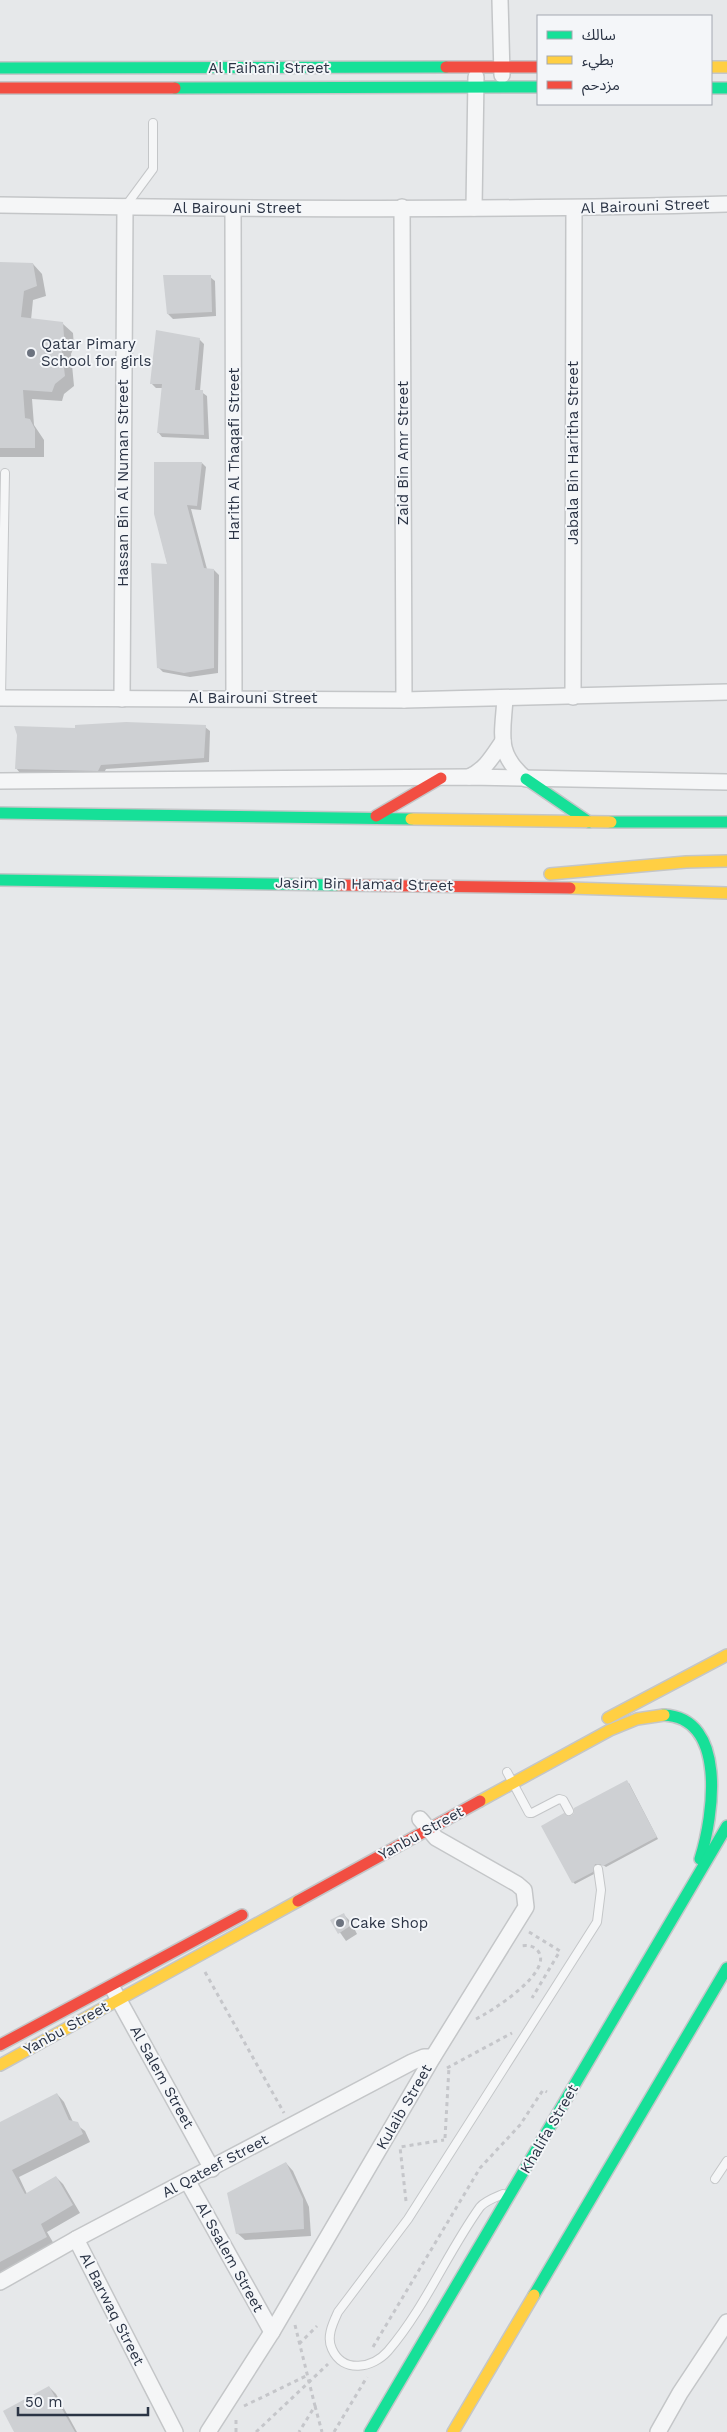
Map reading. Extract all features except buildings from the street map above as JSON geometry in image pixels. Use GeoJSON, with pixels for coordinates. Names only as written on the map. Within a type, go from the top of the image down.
{"type":"FeatureCollection","features":[{"type":"Feature","properties":{"kind":"main road","name":"Al Faihani Street"},"geometry":{"type":"LineString","coordinates":[[0,68],[537,67]]}},
{"type":"Feature","properties":{"kind":"main road"},"geometry":{"type":"LineString","coordinates":[[712,67],[727,67]]}},
{"type":"Feature","properties":{"kind":"main road","name":"Al Faihani Street"},"geometry":{"type":"LineString","coordinates":[[0,88],[537,87]]}},
{"type":"Feature","properties":{"kind":"main road"},"geometry":{"type":"LineString","coordinates":[[712,88],[727,88]]}},
{"type":"Feature","properties":{"kind":"main road"},"geometry":{"type":"LineString","coordinates":[[375,816],[441,778]]}},
{"type":"Feature","properties":{"kind":"main road"},"geometry":{"type":"LineString","coordinates":[[526,779],[588,822]]}},
{"type":"Feature","properties":{"kind":"main road"},"geometry":{"type":"LineString","coordinates":[[0,813],[375,816],[588,822],[727,822]]}},
{"type":"Feature","properties":{"kind":"main road"},"geometry":{"type":"LineString","coordinates":[[411,885],[686,862],[727,861]]}},
{"type":"Feature","properties":{"kind":"main road","name":"Jasim Bin Hamad Street"},"geometry":{"type":"LineString","coordinates":[[0,880],[627,888],[727,892]]}},
{"type":"Feature","properties":{"kind":"main road"},"geometry":{"type":"LineString","coordinates":[[576,1749],[570,1738],[727,1655]]}},
{"type":"Feature","properties":{"kind":"main road","name":"Yanbu Street"},"geometry":{"type":"LineString","coordinates":[[0,2064],[341,1877],[422,1822],[512,1784],[630,1721],[650,1715],[669,1715],[688,1719],[706,1731],[717,1748],[722,1762]]}},
{"type":"Feature","properties":{"kind":"main road"},"geometry":{"type":"LineString","coordinates":[[691,1884],[715,1816],[723,1778]]}},
{"type":"Feature","properties":{"kind":"main road","name":"Khalifa Street"},"geometry":{"type":"LineString","coordinates":[[370,2432],[516,2187],[691,1884],[727,1826]]}},
{"type":"Feature","properties":{"kind":"main road"},"geometry":{"type":"LineString","coordinates":[[334,1865],[341,1877]]}},
{"type":"Feature","properties":{"kind":"main road","name":"Yanbu Street"},"geometry":{"type":"LineString","coordinates":[[0,2045],[248,1911]]}},
{"type":"Feature","properties":{"kind":"main road"},"geometry":{"type":"LineString","coordinates":[[453,2432],[727,1968]]}},
{"type":"Feature","properties":{"kind":"street"},"geometry":{"type":"LineString","coordinates":[[500,0],[502,87]]}},
{"type":"Feature","properties":{"kind":"street"},"geometry":{"type":"LineString","coordinates":[[474,208],[476,68]]}},
{"type":"Feature","properties":{"kind":"street","name":"Al Bairouni Street"},"geometry":{"type":"LineString","coordinates":[[0,205],[233,210],[402,207],[574,209],[727,204]]}},
{"type":"Feature","properties":{"kind":"street","name":"Hassan Bin Al Numan Street"},"geometry":{"type":"LineString","coordinates":[[122,699],[125,207]]}},
{"type":"Feature","properties":{"kind":"street","name":"Zaid Bin Amr Street"},"geometry":{"type":"LineString","coordinates":[[402,207],[404,700]]}},
{"type":"Feature","properties":{"kind":"street","name":"Jabala Bin Haritha Street"},"geometry":{"type":"LineString","coordinates":[[573,697],[574,209]]}},
{"type":"Feature","properties":{"kind":"street","name":"Harith Al Thaqafi Street"},"geometry":{"type":"LineString","coordinates":[[233,210],[234,698]]}},
{"type":"Feature","properties":{"kind":"street","name":"Al Bairouni Street"},"geometry":{"type":"LineString","coordinates":[[0,698],[404,700],[727,692]]}},
{"type":"Feature","properties":{"kind":"street"},"geometry":{"type":"LineString","coordinates":[[505,698],[503,741],[505,756],[512,766],[526,779]]}},
{"type":"Feature","properties":{"kind":"street"},"geometry":{"type":"LineString","coordinates":[[468,777],[481,772],[488,765],[503,741]]}},
{"type":"Feature","properties":{"kind":"street"},"geometry":{"type":"LineString","coordinates":[[0,781],[468,777],[727,782]]}},
{"type":"Feature","properties":{"kind":"street","name":"Kulaib Street"},"geometry":{"type":"LineString","coordinates":[[208,2432],[272,2332],[433,2057],[522,1915],[526,1899],[524,1890],[517,1884],[442,1841],[422,1822]]}},
{"type":"Feature","properties":{"kind":"street","name":"Al Salem Street"},"geometry":{"type":"LineString","coordinates":[[111,1985],[212,2169]]}},
{"type":"Feature","properties":{"kind":"street","name":"Al Qateef Street"},"geometry":{"type":"LineString","coordinates":[[0,2282],[76,2239],[188,2182],[291,2125],[412,2062],[433,2057]]}},
{"type":"Feature","properties":{"kind":"street","name":"Al Ssalem Street"},"geometry":{"type":"LineString","coordinates":[[188,2182],[272,2332]]}},
{"type":"Feature","properties":{"kind":"street","name":"Al Barwaq Street"},"geometry":{"type":"LineString","coordinates":[[76,2239],[175,2432]]}},
{"type":"Feature","properties":{"kind":"street"},"geometry":{"type":"LineString","coordinates":[[658,2432],[680,2393],[727,2322]]}},
{"type":"Feature","properties":{"kind":"lane"},"geometry":{"type":"LineString","coordinates":[[125,207],[153,169],[153,123]]}},
{"type":"Feature","properties":{"kind":"lane"},"geometry":{"type":"LineString","coordinates":[[0,698],[5,473]]}},
{"type":"Feature","properties":{"kind":"lane"},"geometry":{"type":"LineString","coordinates":[[506,1772],[530,1813],[559,1798],[563,1800],[569,1811]]}},
{"type":"Feature","properties":{"kind":"lane"},"geometry":{"type":"LineString","coordinates":[[516,2187],[482,2204],[408,2324],[387,2352],[371,2365],[354,2366],[341,2361],[331,2348],[331,2329],[338,2312],[408,2219],[597,1922],[601,1890],[598,1869]]}},
{"type":"Feature","properties":{"kind":"lane"},"geometry":{"type":"LineString","coordinates":[[716,2179],[727,2161]]}},
{"type":"Feature","properties":{"kind":"path"},"geometry":{"type":"LineString","coordinates":[[476,2019],[501,2005],[538,1970],[540,1956],[537,1950],[531,1946],[518,1947]]}},
{"type":"Feature","properties":{"kind":"path"},"geometry":{"type":"LineString","coordinates":[[196,1956],[291,2125]]}},
{"type":"Feature","properties":{"kind":"path"},"geometry":{"type":"LineString","coordinates":[[472,2025],[481,2011]]}},
{"type":"Feature","properties":{"kind":"path"},"geometry":{"type":"LineString","coordinates":[[444,2074],[449,2065],[536,2020]]}},
{"type":"Feature","properties":{"kind":"path"},"geometry":{"type":"LineString","coordinates":[[433,2057],[449,2065]]}},
{"type":"Feature","properties":{"kind":"path"},"geometry":{"type":"LineString","coordinates":[[400,2148],[445,2142],[449,2065]]}},
{"type":"Feature","properties":{"kind":"path"},"geometry":{"type":"LineString","coordinates":[[395,2156],[405,2139]]}},
{"type":"Feature","properties":{"kind":"path"},"geometry":{"type":"LineString","coordinates":[[400,2148],[408,2219]]}},
{"type":"Feature","properties":{"kind":"path"},"geometry":{"type":"LineString","coordinates":[[299,2317],[294,2326],[322,2432]]}},
{"type":"Feature","properties":{"kind":"path"},"geometry":{"type":"LineString","coordinates":[[299,2344],[317,2326]]}},
{"type":"Feature","properties":{"kind":"path"},"geometry":{"type":"LineString","coordinates":[[256,2432],[328,2364]]}},
{"type":"Feature","properties":{"kind":"path"},"geometry":{"type":"LineString","coordinates":[[236,2409],[308,2374]]}},
{"type":"Feature","properties":{"kind":"path"},"geometry":{"type":"LineString","coordinates":[[299,2432],[314,2406]]}},
{"type":"Feature","properties":{"kind":"traffic: fast"},"geometry":{"type":"LineString","coordinates":[[0,68],[446,67]]}},
{"type":"Feature","properties":{"kind":"traffic: fast"},"geometry":{"type":"LineString","coordinates":[[175,88],[537,87]]}},
{"type":"Feature","properties":{"kind":"traffic: fast"},"geometry":{"type":"LineString","coordinates":[[712,88],[727,88]]}},
{"type":"Feature","properties":{"kind":"traffic: fast"},"geometry":{"type":"LineString","coordinates":[[526,779],[589,822]]}},
{"type":"Feature","properties":{"kind":"traffic: fast"},"geometry":{"type":"LineString","coordinates":[[0,813],[411,819]]}},
{"type":"Feature","properties":{"kind":"traffic: fast"},"geometry":{"type":"LineString","coordinates":[[611,822],[727,822]]}},
{"type":"Feature","properties":{"kind":"traffic: fast"},"geometry":{"type":"LineString","coordinates":[[0,880],[338,885]]}},
{"type":"Feature","properties":{"kind":"traffic: fast"},"geometry":{"type":"LineString","coordinates":[[664,1715],[684,1720],[698,1732],[707,1750],[711,1771],[711,1794],[709,1818],[700,1859]]}},
{"type":"Feature","properties":{"kind":"traffic: fast"},"geometry":{"type":"LineString","coordinates":[[370,2432],[727,1826]]}},
{"type":"Feature","properties":{"kind":"traffic: fast"},"geometry":{"type":"LineString","coordinates":[[534,2295],[727,1968]]}},
{"type":"Feature","properties":{"kind":"traffic: slow"},"geometry":{"type":"LineString","coordinates":[[712,67],[727,67]]}},
{"type":"Feature","properties":{"kind":"traffic: slow"},"geometry":{"type":"LineString","coordinates":[[411,819],[611,822]]}},
{"type":"Feature","properties":{"kind":"traffic: slow"},"geometry":{"type":"LineString","coordinates":[[550,874],[686,862],[727,861]]}},
{"type":"Feature","properties":{"kind":"traffic: slow"},"geometry":{"type":"LineString","coordinates":[[570,888],[727,893]]}},
{"type":"Feature","properties":{"kind":"traffic: slow"},"geometry":{"type":"LineString","coordinates":[[608,1718],[727,1655]]}},
{"type":"Feature","properties":{"kind":"traffic: slow"},"geometry":{"type":"LineString","coordinates":[[480,1801],[610,1730],[637,1719],[664,1715]]}},
{"type":"Feature","properties":{"kind":"traffic: slow"},"geometry":{"type":"LineString","coordinates":[[0,2065],[298,1901]]}},
{"type":"Feature","properties":{"kind":"traffic: slow"},"geometry":{"type":"LineString","coordinates":[[453,2432],[534,2295]]}},
{"type":"Feature","properties":{"kind":"traffic: jam"},"geometry":{"type":"LineString","coordinates":[[446,67],[537,67]]}},
{"type":"Feature","properties":{"kind":"traffic: jam"},"geometry":{"type":"LineString","coordinates":[[0,88],[175,88]]}},
{"type":"Feature","properties":{"kind":"traffic: jam"},"geometry":{"type":"LineString","coordinates":[[376,816],[441,778]]}},
{"type":"Feature","properties":{"kind":"traffic: jam"},"geometry":{"type":"LineString","coordinates":[[338,885],[570,888]]}},
{"type":"Feature","properties":{"kind":"traffic: jam"},"geometry":{"type":"LineString","coordinates":[[298,1901],[480,1801]]}},
{"type":"Feature","properties":{"kind":"traffic: jam"},"geometry":{"type":"LineString","coordinates":[[0,2045],[242,1915]]}},
{"type":"Feature","properties":{"kind":"place","name":"Qatar Pimary School for girls"},"geometry":{"type":"Point","coordinates":[31,353]}},
{"type":"Feature","properties":{"kind":"place","name":"Cake Shop"},"geometry":{"type":"Point","coordinates":[340,1923]}}]}
